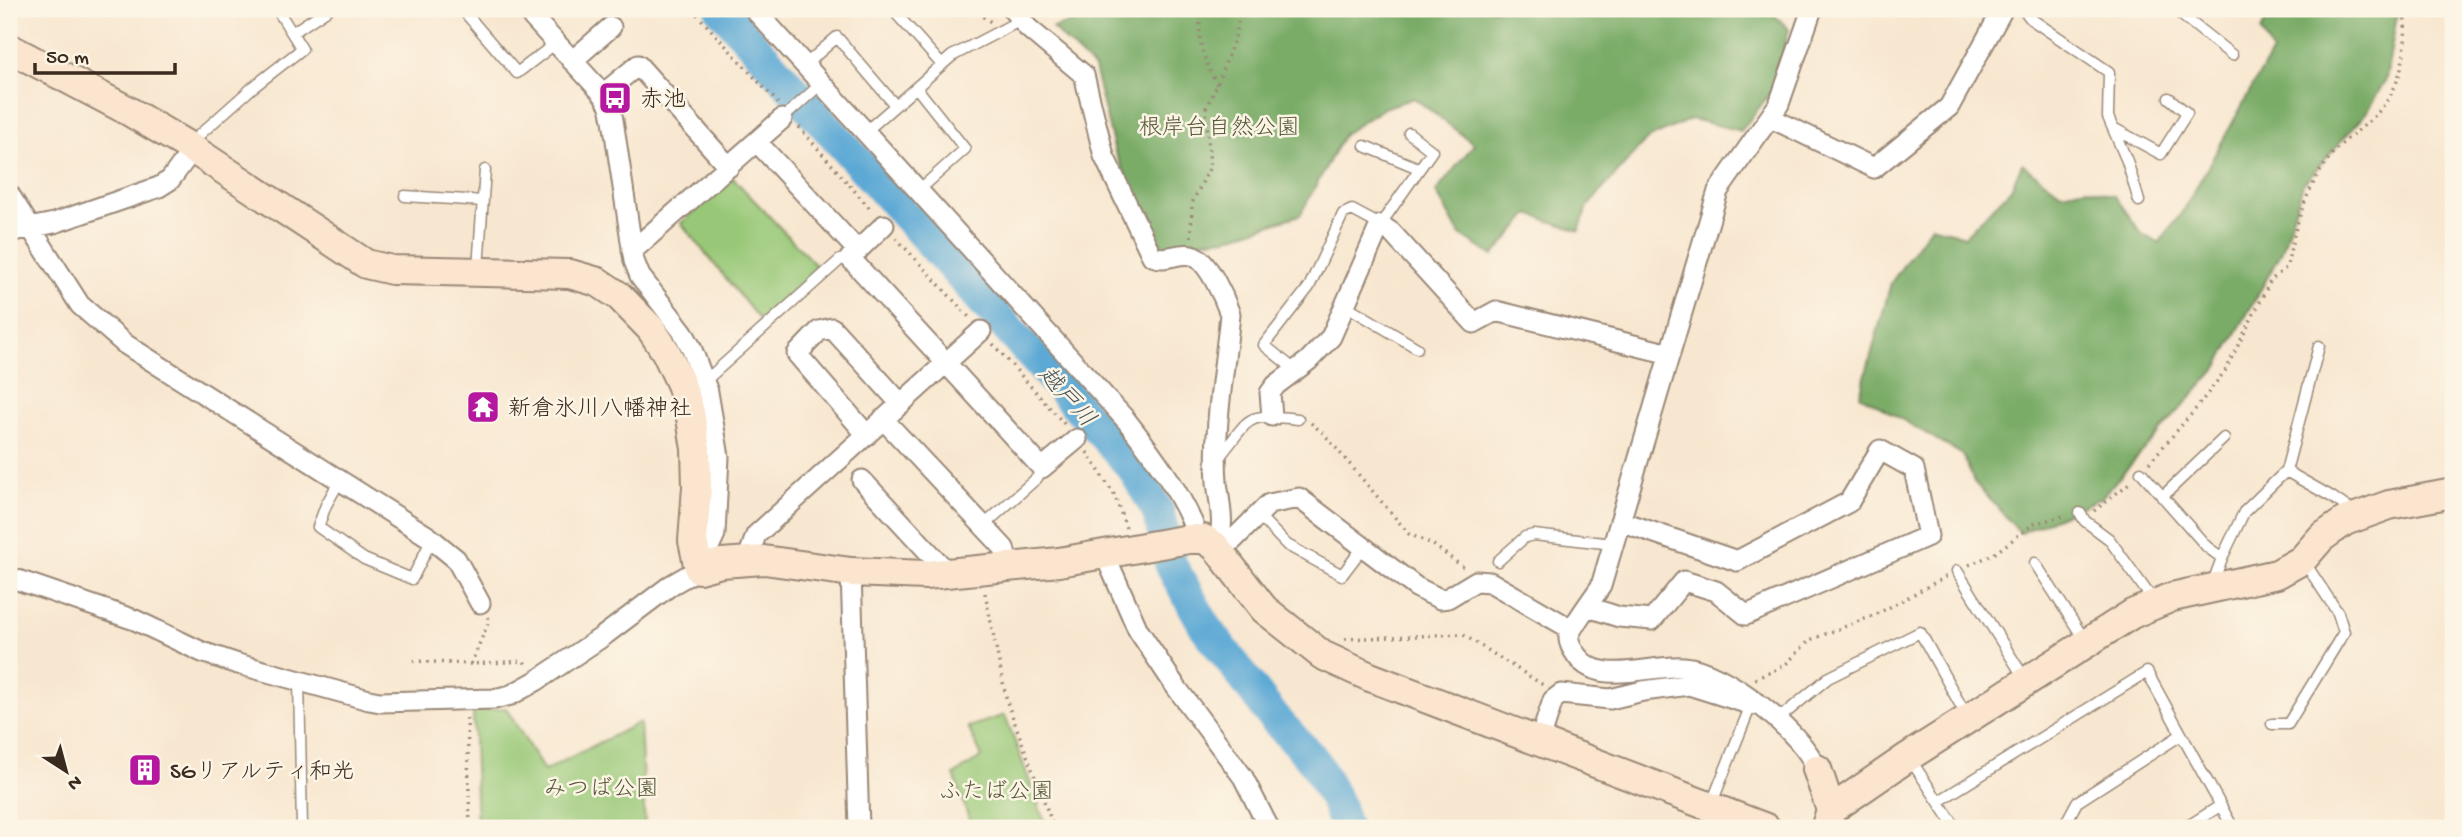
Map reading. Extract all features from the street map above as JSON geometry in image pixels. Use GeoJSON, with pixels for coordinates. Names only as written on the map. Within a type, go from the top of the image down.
{"type":"FeatureCollection","features":[{"type":"Feature","properties":{"kind":"street"},"geometry":{"type":"LineString","coordinates":[[525,9],[603,94],[610,106],[623,176],[632,250],[640,276],[683,332],[705,381],[719,457],[715,534],[699,569]]}},
{"type":"Feature","properties":{"kind":"street"},"geometry":{"type":"LineString","coordinates":[[754,9],[806,64],[819,86],[865,132],[1126,420],[1160,463],[1191,518],[1201,542],[1264,609],[1322,655],[1370,677],[1766,828]]}},
{"type":"Feature","properties":{"kind":"street"},"geometry":{"type":"LineString","coordinates":[[1812,9],[1779,104],[1718,191],[1601,586],[1572,629],[1569,638],[1572,649],[1591,669],[1606,673],[1685,667],[1722,678],[1736,686],[1808,751],[1817,769],[1828,819],[1908,757],[2155,603],[2217,586],[2277,574],[2302,560],[2321,538],[2358,515],[2389,505],[2453,493]]}},
{"type":"Feature","properties":{"kind":"street"},"geometry":{"type":"LineString","coordinates":[[1771,118],[1874,168],[1949,107],[2003,9]]}},
{"type":"Feature","properties":{"kind":"street"},"geometry":{"type":"LineString","coordinates":[[9,577],[135,620],[202,652],[380,702],[494,699],[520,691],[603,637],[671,585],[699,569],[720,564],[764,560],[851,572],[926,575],[1220,540],[1216,461],[1230,314],[1226,301],[1203,261],[1191,255],[1160,260],[1152,256],[1104,156],[1084,75],[1028,28],[1017,14]]}},
{"type":"Feature","properties":{"kind":"street"},"geometry":{"type":"LineString","coordinates":[[572,61],[611,27]]}},
{"type":"Feature","properties":{"kind":"street"},"geometry":{"type":"LineString","coordinates":[[9,48],[125,109],[190,147],[366,264],[393,270],[569,274],[598,282],[619,296],[651,329],[676,373],[690,412],[696,449],[698,486],[694,541],[699,569]]}},
{"type":"Feature","properties":{"kind":"street"},"geometry":{"type":"LineString","coordinates":[[603,94],[638,65],[729,167]]}},
{"type":"Feature","properties":{"kind":"street"},"geometry":{"type":"LineString","coordinates":[[632,250],[788,114]]}},
{"type":"Feature","properties":{"kind":"street"},"geometry":{"type":"LineString","coordinates":[[757,142],[944,364],[1042,468],[1077,439]]}},
{"type":"Feature","properties":{"kind":"street"},"geometry":{"type":"LineString","coordinates":[[9,232],[54,223],[159,187],[170,180],[190,147]]}},
{"type":"Feature","properties":{"kind":"street"},"geometry":{"type":"LineString","coordinates":[[9,194],[80,305],[125,344],[432,539],[456,559],[480,603]]}},
{"type":"Feature","properties":{"kind":"street"},"geometry":{"type":"LineString","coordinates":[[854,254],[884,225]]}},
{"type":"Feature","properties":{"kind":"street"},"geometry":{"type":"LineString","coordinates":[[1272,416],[1270,393],[1308,361],[1331,337],[1380,225],[1391,232],[1474,323],[1496,311],[1670,354]]}},
{"type":"Feature","properties":{"kind":"street"},"geometry":{"type":"LineString","coordinates":[[867,435],[797,354],[820,331],[832,328],[901,404]]}},
{"type":"Feature","properties":{"kind":"street"},"geometry":{"type":"LineString","coordinates":[[747,561],[757,536],[981,331]]}},
{"type":"Feature","properties":{"kind":"street"},"geometry":{"type":"LineString","coordinates":[[883,419],[1004,548],[1009,567]]}},
{"type":"Feature","properties":{"kind":"street"},"geometry":{"type":"LineString","coordinates":[[1588,607],[1619,617],[1652,620],[1684,581],[1716,591],[1746,615],[1928,536],[1914,469],[1880,450],[1849,502],[1737,561],[1620,521]]}},
{"type":"Feature","properties":{"kind":"street"},"geometry":{"type":"LineString","coordinates":[[862,480],[948,573]]}},
{"type":"Feature","properties":{"kind":"street"},"geometry":{"type":"LineString","coordinates":[[1201,542],[1233,540],[1269,504],[1299,498],[1416,587],[1440,598],[1448,598],[1476,581],[1490,582],[1572,629]]}},
{"type":"Feature","properties":{"kind":"street"},"geometry":{"type":"LineString","coordinates":[[1125,551],[1138,630],[1243,777],[1269,828]]}},
{"type":"Feature","properties":{"kind":"street"},"geometry":{"type":"LineString","coordinates":[[851,572],[859,828]]}},
{"type":"Feature","properties":{"kind":"street"},"geometry":{"type":"LineString","coordinates":[[1539,743],[1553,700],[1561,694],[1610,699],[1643,691],[1689,685],[1764,712]]}},
{"type":"Feature","properties":{"kind":"lane"},"geometry":{"type":"LineString","coordinates":[[190,147],[252,88],[302,49],[277,9]]}},
{"type":"Feature","properties":{"kind":"lane"},"geometry":{"type":"LineString","coordinates":[[292,33],[328,9]]}},
{"type":"Feature","properties":{"kind":"lane"},"geometry":{"type":"LineString","coordinates":[[462,9],[517,72],[556,43]]}},
{"type":"Feature","properties":{"kind":"lane"},"geometry":{"type":"LineString","coordinates":[[892,9],[942,65]]}},
{"type":"Feature","properties":{"kind":"lane"},"geometry":{"type":"LineString","coordinates":[[2023,9],[2031,19],[2109,72],[2108,117],[2127,161],[2139,201]]}},
{"type":"Feature","properties":{"kind":"lane"},"geometry":{"type":"LineString","coordinates":[[2174,9],[2232,55]]}},
{"type":"Feature","properties":{"kind":"lane"},"geometry":{"type":"LineString","coordinates":[[865,132],[952,56],[998,32],[1017,14]]}},
{"type":"Feature","properties":{"kind":"lane"},"geometry":{"type":"LineString","coordinates":[[806,64],[837,37],[895,105]]}},
{"type":"Feature","properties":{"kind":"lane"},"geometry":{"type":"LineString","coordinates":[[788,114],[819,86]]}},
{"type":"Feature","properties":{"kind":"lane"},"geometry":{"type":"LineString","coordinates":[[916,88],[965,149],[918,191]]}},
{"type":"Feature","properties":{"kind":"lane"},"geometry":{"type":"LineString","coordinates":[[2113,128],[2161,154],[2187,113],[2169,98]]}},
{"type":"Feature","properties":{"kind":"lane"},"geometry":{"type":"LineString","coordinates":[[1295,370],[1264,345],[1309,287],[1343,214],[1352,210],[1380,225],[1432,151],[1409,133]]}},
{"type":"Feature","properties":{"kind":"lane"},"geometry":{"type":"LineString","coordinates":[[1365,146],[1418,168]]}},
{"type":"Feature","properties":{"kind":"lane"},"geometry":{"type":"LineString","coordinates":[[478,272],[485,170]]}},
{"type":"Feature","properties":{"kind":"lane"},"geometry":{"type":"LineString","coordinates":[[405,196],[483,201]]}},
{"type":"Feature","properties":{"kind":"lane"},"geometry":{"type":"LineString","coordinates":[[705,381],[840,260],[854,254]]}},
{"type":"Feature","properties":{"kind":"lane"},"geometry":{"type":"LineString","coordinates":[[1345,305],[1417,348]]}},
{"type":"Feature","properties":{"kind":"lane"},"geometry":{"type":"LineString","coordinates":[[2217,586],[2216,577],[2221,558],[2245,512],[2286,471],[2319,346]]}},
{"type":"Feature","properties":{"kind":"lane"},"geometry":{"type":"LineString","coordinates":[[1216,461],[1240,427],[1253,417],[1298,419]]}},
{"type":"Feature","properties":{"kind":"lane"},"geometry":{"type":"LineString","coordinates":[[2162,496],[2224,438]]}},
{"type":"Feature","properties":{"kind":"lane"},"geometry":{"type":"LineString","coordinates":[[983,526],[1037,478],[1042,468]]}},
{"type":"Feature","properties":{"kind":"lane"},"geometry":{"type":"LineString","coordinates":[[2286,471],[2358,515]]}},
{"type":"Feature","properties":{"kind":"lane"},"geometry":{"type":"LineString","coordinates":[[2141,472],[2207,547],[2221,558]]}},
{"type":"Feature","properties":{"kind":"lane"},"geometry":{"type":"LineString","coordinates":[[340,480],[318,527],[363,559],[412,579],[432,539]]}},
{"type":"Feature","properties":{"kind":"lane"},"geometry":{"type":"LineString","coordinates":[[2080,513],[2085,521],[2109,539],[2155,603]]}},
{"type":"Feature","properties":{"kind":"lane"},"geometry":{"type":"LineString","coordinates":[[1258,515],[1287,545],[1342,575],[1364,546]]}},
{"type":"Feature","properties":{"kind":"lane"},"geometry":{"type":"LineString","coordinates":[[1498,561],[1525,537],[1534,535],[1613,544]]}},
{"type":"Feature","properties":{"kind":"lane"},"geometry":{"type":"LineString","coordinates":[[2272,723],[2288,724],[2344,632],[2338,613],[2302,560]]}},
{"type":"Feature","properties":{"kind":"lane"},"geometry":{"type":"LineString","coordinates":[[2035,563],[2087,643]]}},
{"type":"Feature","properties":{"kind":"lane"},"geometry":{"type":"LineString","coordinates":[[1957,571],[2027,682]]}},
{"type":"Feature","properties":{"kind":"lane"},"geometry":{"type":"LineString","coordinates":[[1710,806],[1764,712],[1920,632],[1968,719]]}},
{"type":"Feature","properties":{"kind":"lane"},"geometry":{"type":"LineString","coordinates":[[1939,802],[2147,672],[2232,828]]}},
{"type":"Feature","properties":{"kind":"lane"},"geometry":{"type":"LineString","coordinates":[[299,681],[302,828]]}},
{"type":"Feature","properties":{"kind":"lane"},"geometry":{"type":"LineString","coordinates":[[2063,828],[2077,802],[2181,735]]}},
{"type":"Feature","properties":{"kind":"lane"},"geometry":{"type":"LineString","coordinates":[[1908,757],[1956,828]]}},
{"type":"Feature","properties":{"kind":"lane"},"geometry":{"type":"LineString","coordinates":[[2185,828],[2220,806]]}},
{"type":"Feature","properties":{"kind":"path"},"geometry":{"type":"LineString","coordinates":[[971,9],[988,18],[998,32]]}},
{"type":"Feature","properties":{"kind":"path"},"geometry":{"type":"LineString","coordinates":[[1201,9],[1199,23],[1202,56],[1217,85]]}},
{"type":"Feature","properties":{"kind":"path"},"geometry":{"type":"LineString","coordinates":[[1191,255],[1192,203],[1210,167],[1206,108],[1235,37],[1241,9]]}},
{"type":"Feature","properties":{"kind":"path"},"geometry":{"type":"LineString","coordinates":[[1736,686],[1785,665],[1810,640],[1875,615],[1994,554],[2033,524],[2073,513],[2089,514],[2104,505],[2141,472],[2225,371],[2271,280],[2287,267],[2291,244],[2317,176],[2334,152],[2381,110],[2390,95],[2406,51],[2404,9]]}},
{"type":"Feature","properties":{"kind":"path"},"geometry":{"type":"LineString","coordinates":[[884,225],[1077,439],[1115,496],[1125,520],[1125,551]]}},
{"type":"Feature","properties":{"kind":"path"},"geometry":{"type":"LineString","coordinates":[[1298,419],[1317,426],[1409,534],[1432,544],[1465,568],[1476,581]]}},
{"type":"Feature","properties":{"kind":"path"},"geometry":{"type":"LineString","coordinates":[[980,570],[1007,702],[1055,828]]}},
{"type":"Feature","properties":{"kind":"path"},"geometry":{"type":"LineString","coordinates":[[471,664],[489,621],[480,603]]}},
{"type":"Feature","properties":{"kind":"path"},"geometry":{"type":"LineString","coordinates":[[1341,639],[1462,634],[1530,678],[1561,694]]}},
{"type":"Feature","properties":{"kind":"path"},"geometry":{"type":"LineString","coordinates":[[412,661],[471,664],[524,661]]}},
{"type":"Feature","properties":{"kind":"path"},"geometry":{"type":"LineString","coordinates":[[466,699],[470,828]]}},
{"type":"Feature","properties":{"kind":"green space","name":"根岸台自然公園"},"geometry":{"type":"Polygon","coordinates":[[[1119,9],[1768,9],[1789,29],[1775,87],[1741,131],[1691,119],[1647,139],[1588,206],[1579,231],[1529,214],[1493,256],[1460,235],[1436,192],[1474,144],[1414,98],[1384,108],[1344,134],[1300,215],[1227,238],[1159,245],[1115,152],[1094,68],[1052,28],[1119,9]]]}},
{"type":"Feature","properties":{"kind":"green space"},"geometry":{"type":"Polygon","coordinates":[[[2271,9],[2398,9],[2386,79],[2366,113],[2303,184],[2281,253],[2217,368],[2101,498],[2021,533],[1974,482],[1963,455],[1860,395],[1891,283],[1931,226],[1965,236],[2011,189],[2022,164],[2061,193],[2087,188],[2115,196],[2142,234],[2159,243],[2185,208],[2272,52],[2261,31],[2271,9]]]}},
{"type":"Feature","properties":{"kind":"green space"},"geometry":{"type":"Polygon","coordinates":[[[733,178],[822,272],[762,323],[681,223],[733,178]]]}},
{"type":"Feature","properties":{"kind":"green space","name":"みつば公園"},"geometry":{"type":"Polygon","coordinates":[[[506,708],[544,771],[640,722],[645,828],[477,828],[473,711],[506,708]]]}},
{"type":"Feature","properties":{"kind":"green space","name":"ふたば公園"},"geometry":{"type":"Polygon","coordinates":[[[1005,715],[1047,828],[972,828],[954,775],[982,757],[968,727],[1005,715]]]}},
{"type":"Feature","properties":{"kind":"waterway","name":"越戸川"},"geometry":{"type":"LineString","coordinates":[[721,9],[1133,468],[1158,511],[1171,565],[1205,626],[1274,718],[1315,762],[1338,805],[1345,828]]}},
{"type":"Feature","properties":{"kind":"place","name":"赤池"},"geometry":{"type":"Point","coordinates":[615,98]}},
{"type":"Feature","properties":{"kind":"place","name":"新倉氷川八幡神社"},"geometry":{"type":"Point","coordinates":[483,407]}},
{"type":"Feature","properties":{"kind":"place","name":"SGリアルティ和光"},"geometry":{"type":"Point","coordinates":[145,770]}}]}
